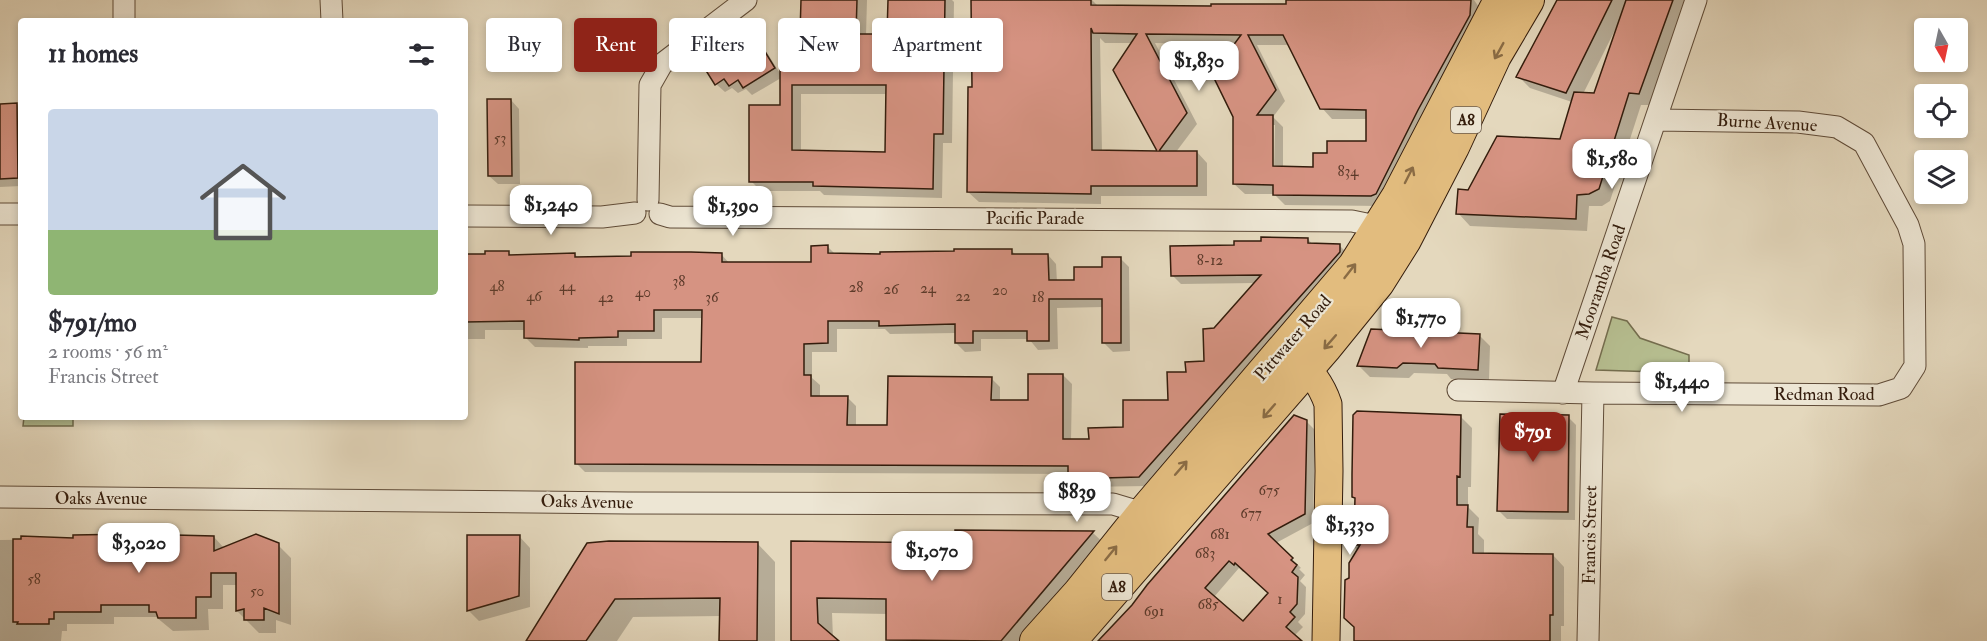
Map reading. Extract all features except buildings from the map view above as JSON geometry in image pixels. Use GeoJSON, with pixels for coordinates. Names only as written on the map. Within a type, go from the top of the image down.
{"type":"FeatureCollection","features":[{"type":"Feature","properties":{"kind":"highway","name":"Pittwater Road"},"geometry":{"type":"LineString","coordinates":[[1036,641],[1079,593],[1153,523],[1308,367],[1378,283],[1393,233],[1398,196],[1500,0]]}},
{"type":"Feature","properties":{"kind":"highway","name":"Pittwater Road"},"geometry":{"type":"LineString","coordinates":[[1070,641],[1153,523],[1285,347],[1354,266],[1393,233],[1453,147],[1496,56],[1528,0]]}},
{"type":"Feature","properties":{"kind":"main road"},"geometry":{"type":"LineString","coordinates":[[1285,347],[1308,367],[1328,404],[1326,641]]}},
{"type":"Feature","properties":{"kind":"street"},"geometry":{"type":"LineString","coordinates":[[124,0],[124,18]]}},
{"type":"Feature","properties":{"kind":"street"},"geometry":{"type":"LineString","coordinates":[[331,0],[332,18]]}},
{"type":"Feature","properties":{"kind":"street"},"geometry":{"type":"LineString","coordinates":[[648,209],[650,85],[662,64],[746,0]]}},
{"type":"Feature","properties":{"kind":"street","name":"Mooramba Road"},"geometry":{"type":"LineString","coordinates":[[1563,393],[1696,0]]}},
{"type":"Feature","properties":{"kind":"street","name":"Burne Avenue"},"geometry":{"type":"LineString","coordinates":[[1656,120],[1798,122],[1837,128],[1864,143],[1908,225],[1914,244],[1915,366],[1901,388]]}},
{"type":"Feature","properties":{"kind":"street","name":"Pacific Parade"},"geometry":{"type":"LineString","coordinates":[[468,216],[602,216],[648,209],[670,217],[1353,221],[1393,233]]}},
{"type":"Feature","properties":{"kind":"street"},"geometry":{"type":"LineString","coordinates":[[0,214],[18,214]]}},
{"type":"Feature","properties":{"kind":"street","name":"Redman Road"},"geometry":{"type":"LineString","coordinates":[[1458,390],[1879,395],[1901,388]]}},
{"type":"Feature","properties":{"kind":"street","name":"Francis Street"},"geometry":{"type":"LineString","coordinates":[[1588,641],[1593,393]]}},
{"type":"Feature","properties":{"kind":"street","name":"Oaks Avenue"},"geometry":{"type":"LineString","coordinates":[[0,497],[628,503],[1113,504],[1153,523]]}},
{"type":"Feature","properties":{"kind":"green space"},"geometry":{"type":"Polygon","coordinates":[[[1612,317],[1627,321],[1640,338],[1689,355],[1689,373],[1596,370],[1612,317]]]}},
{"type":"Feature","properties":{"kind":"green space"},"geometry":{"type":"Polygon","coordinates":[[[24,420],[73,420],[73,426],[23,426],[24,420]]]}}]}
